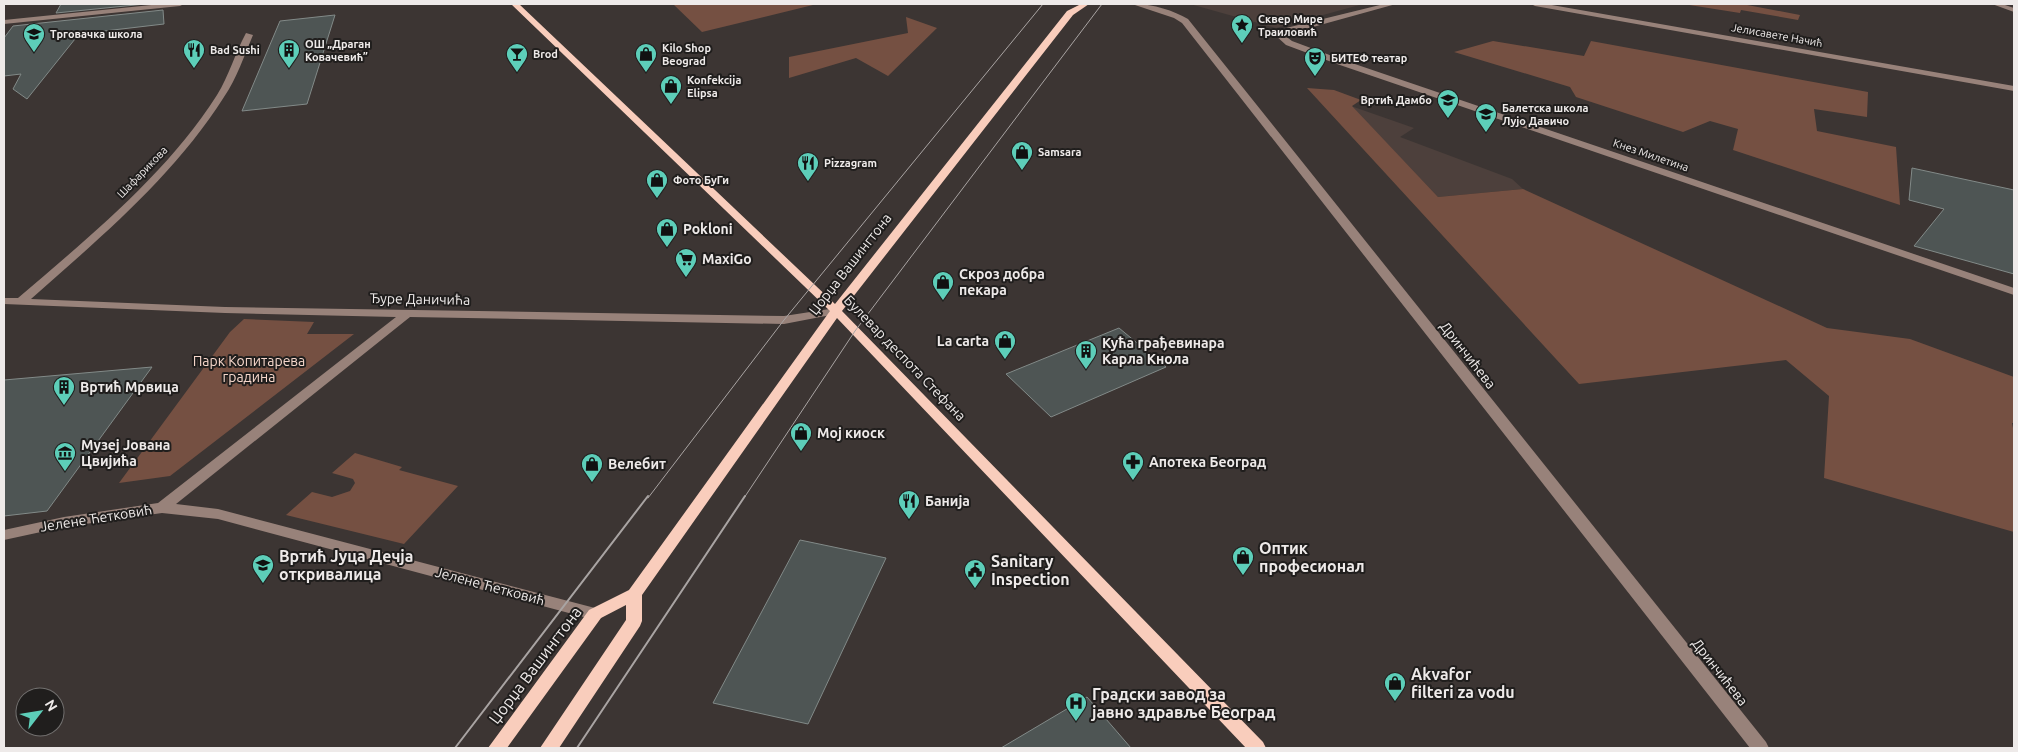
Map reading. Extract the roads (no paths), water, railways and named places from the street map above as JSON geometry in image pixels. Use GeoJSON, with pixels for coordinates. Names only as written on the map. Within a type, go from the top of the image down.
{"type":"FeatureCollection","features":[{"type":"Feature","properties":{"kind":"main road","name":"Булевар деспота Стефана"},"geometry":{"type":"LineString","coordinates":[[515,4],[836,311],[1257,748]]}},
{"type":"Feature","properties":{"kind":"main road","name":"Џорџа Вашингтона"},"geometry":{"type":"LineString","coordinates":[[1070,13],[1072,4]]}},
{"type":"Feature","properties":{"kind":"main road","name":"Џорџа Вашингтона"},"geometry":{"type":"LineString","coordinates":[[497,748],[595,614],[634,594],[836,311],[1070,13],[1086,4]]}},
{"type":"Feature","properties":{"kind":"main road"},"geometry":{"type":"LineString","coordinates":[[549,748],[634,621],[634,594]]}},
{"type":"Feature","properties":{"kind":"street"},"geometry":{"type":"LineString","coordinates":[[4,22],[180,4]]}},
{"type":"Feature","properties":{"kind":"street","name":"Дринчићева"},"geometry":{"type":"LineString","coordinates":[[1136,4],[1177,16],[1185,21],[1760,748]]}},
{"type":"Feature","properties":{"kind":"street","name":"Кнез Милетина"},"geometry":{"type":"LineString","coordinates":[[1392,4],[1285,31],[1279,35],[1281,38],[1340,62],[2014,292]]}},
{"type":"Feature","properties":{"kind":"street","name":"Јелисавете Начић"},"geometry":{"type":"LineString","coordinates":[[1535,4],[2014,89]]}},
{"type":"Feature","properties":{"kind":"street"},"geometry":{"type":"LineString","coordinates":[[1996,4],[2014,10]]}},
{"type":"Feature","properties":{"kind":"street"},"geometry":{"type":"LineString","coordinates":[[2008,4],[2014,10]]}},
{"type":"Feature","properties":{"kind":"street","name":"Шафарикова"},"geometry":{"type":"LineString","coordinates":[[20,302],[101,231],[156,177],[188,142],[221,95],[249,35]]}},
{"type":"Feature","properties":{"kind":"street","name":"Ђуре Даничића"},"geometry":{"type":"LineString","coordinates":[[4,301],[225,310],[784,320],[836,311]]}},
{"type":"Feature","properties":{"kind":"street"},"geometry":{"type":"LineString","coordinates":[[162,508],[408,313]]}},
{"type":"Feature","properties":{"kind":"street","name":"Јелене Ћетковић"},"geometry":{"type":"LineString","coordinates":[[4,535],[64,522],[162,508],[218,514],[595,614]]}},
{"type":"Feature","properties":{"kind":"tram line"},"geometry":{"type":"LineString","coordinates":[[648,498],[784,320],[1043,4]]}},
{"type":"Feature","properties":{"kind":"tram line"},"geometry":{"type":"LineString","coordinates":[[744,498],[855,331],[1102,4]]}},
{"type":"Feature","properties":{"kind":"tram line"},"geometry":{"type":"LineString","coordinates":[[455,748],[648,496]]}},
{"type":"Feature","properties":{"kind":"tram line"},"geometry":{"type":"LineString","coordinates":[[577,748],[745,496]]}},
{"type":"Feature","properties":{"kind":"place","name":"Сквер Мире Траиловић"},"geometry":{"type":"Point","coordinates":[1242,44]}},
{"type":"Feature","properties":{"kind":"place","name":"Трговачка школа"},"geometry":{"type":"Point","coordinates":[34,53]}},
{"type":"Feature","properties":{"kind":"place","name":"Bad Sushi"},"geometry":{"type":"Point","coordinates":[194,69]}},
{"type":"Feature","properties":{"kind":"place","name":"ОШ „Драган Ковачевић”"},"geometry":{"type":"Point","coordinates":[289,69]}},
{"type":"Feature","properties":{"kind":"place","name":"Brod"},"geometry":{"type":"Point","coordinates":[517,73]}},
{"type":"Feature","properties":{"kind":"place","name":"Kilo Shop Beograd"},"geometry":{"type":"Point","coordinates":[646,73]}},
{"type":"Feature","properties":{"kind":"place","name":"БИТЕФ театар"},"geometry":{"type":"Point","coordinates":[1315,77]}},
{"type":"Feature","properties":{"kind":"place","name":"Konfekcija Elipsa"},"geometry":{"type":"Point","coordinates":[671,105]}},
{"type":"Feature","properties":{"kind":"place","name":"Вртић Дамбо"},"geometry":{"type":"Point","coordinates":[1448,119]}},
{"type":"Feature","properties":{"kind":"place","name":"Балетска школа Лујо Давичо"},"geometry":{"type":"Point","coordinates":[1486,133]}},
{"type":"Feature","properties":{"kind":"place","name":"Samsara"},"geometry":{"type":"Point","coordinates":[1022,171]}},
{"type":"Feature","properties":{"kind":"place","name":"Pizzagram"},"geometry":{"type":"Point","coordinates":[808,182]}},
{"type":"Feature","properties":{"kind":"place","name":"Фото БуГи"},"geometry":{"type":"Point","coordinates":[657,199]}},
{"type":"Feature","properties":{"kind":"place","name":"Pokloni"},"geometry":{"type":"Point","coordinates":[667,248]}},
{"type":"Feature","properties":{"kind":"place","name":"MaxiGo"},"geometry":{"type":"Point","coordinates":[686,278]}},
{"type":"Feature","properties":{"kind":"place","name":"Скроз добра пекара"},"geometry":{"type":"Point","coordinates":[943,301]}},
{"type":"Feature","properties":{"kind":"place","name":"La carta"},"geometry":{"type":"Point","coordinates":[1005,360]}},
{"type":"Feature","properties":{"kind":"place","name":"Кућа грађевинара Карла Кнола"},"geometry":{"type":"Point","coordinates":[1086,370]}},
{"type":"Feature","properties":{"kind":"place","name":"Вртић Мрвица"},"geometry":{"type":"Point","coordinates":[64,406]}},
{"type":"Feature","properties":{"kind":"place","name":"Мој киоск"},"geometry":{"type":"Point","coordinates":[801,452]}},
{"type":"Feature","properties":{"kind":"place","name":"Музеј Јована Цвијића"},"geometry":{"type":"Point","coordinates":[65,472]}},
{"type":"Feature","properties":{"kind":"place","name":"Апотека Београд"},"geometry":{"type":"Point","coordinates":[1133,481]}},
{"type":"Feature","properties":{"kind":"place","name":"Велебит"},"geometry":{"type":"Point","coordinates":[592,483]}},
{"type":"Feature","properties":{"kind":"place","name":"Банија"},"geometry":{"type":"Point","coordinates":[909,520]}},
{"type":"Feature","properties":{"kind":"place","name":"Оптик професионал"},"geometry":{"type":"Point","coordinates":[1243,576]}},
{"type":"Feature","properties":{"kind":"place","name":"Вртић Јуца Дечја откривалица"},"geometry":{"type":"Point","coordinates":[263,584]}},
{"type":"Feature","properties":{"kind":"place","name":"Sanitary Inspection"},"geometry":{"type":"Point","coordinates":[975,589]}},
{"type":"Feature","properties":{"kind":"place","name":"Akvafor filteri za vodu"},"geometry":{"type":"Point","coordinates":[1395,702]}},
{"type":"Feature","properties":{"kind":"place","name":"Градски завод за јавно здравље Београд"},"geometry":{"type":"Point","coordinates":[1076,722]}},
{"type":"Feature","properties":{"kind":"park label","name":"Парк Копитарева градина"},"geometry":{"type":"Point","coordinates":[249,370]}}]}
